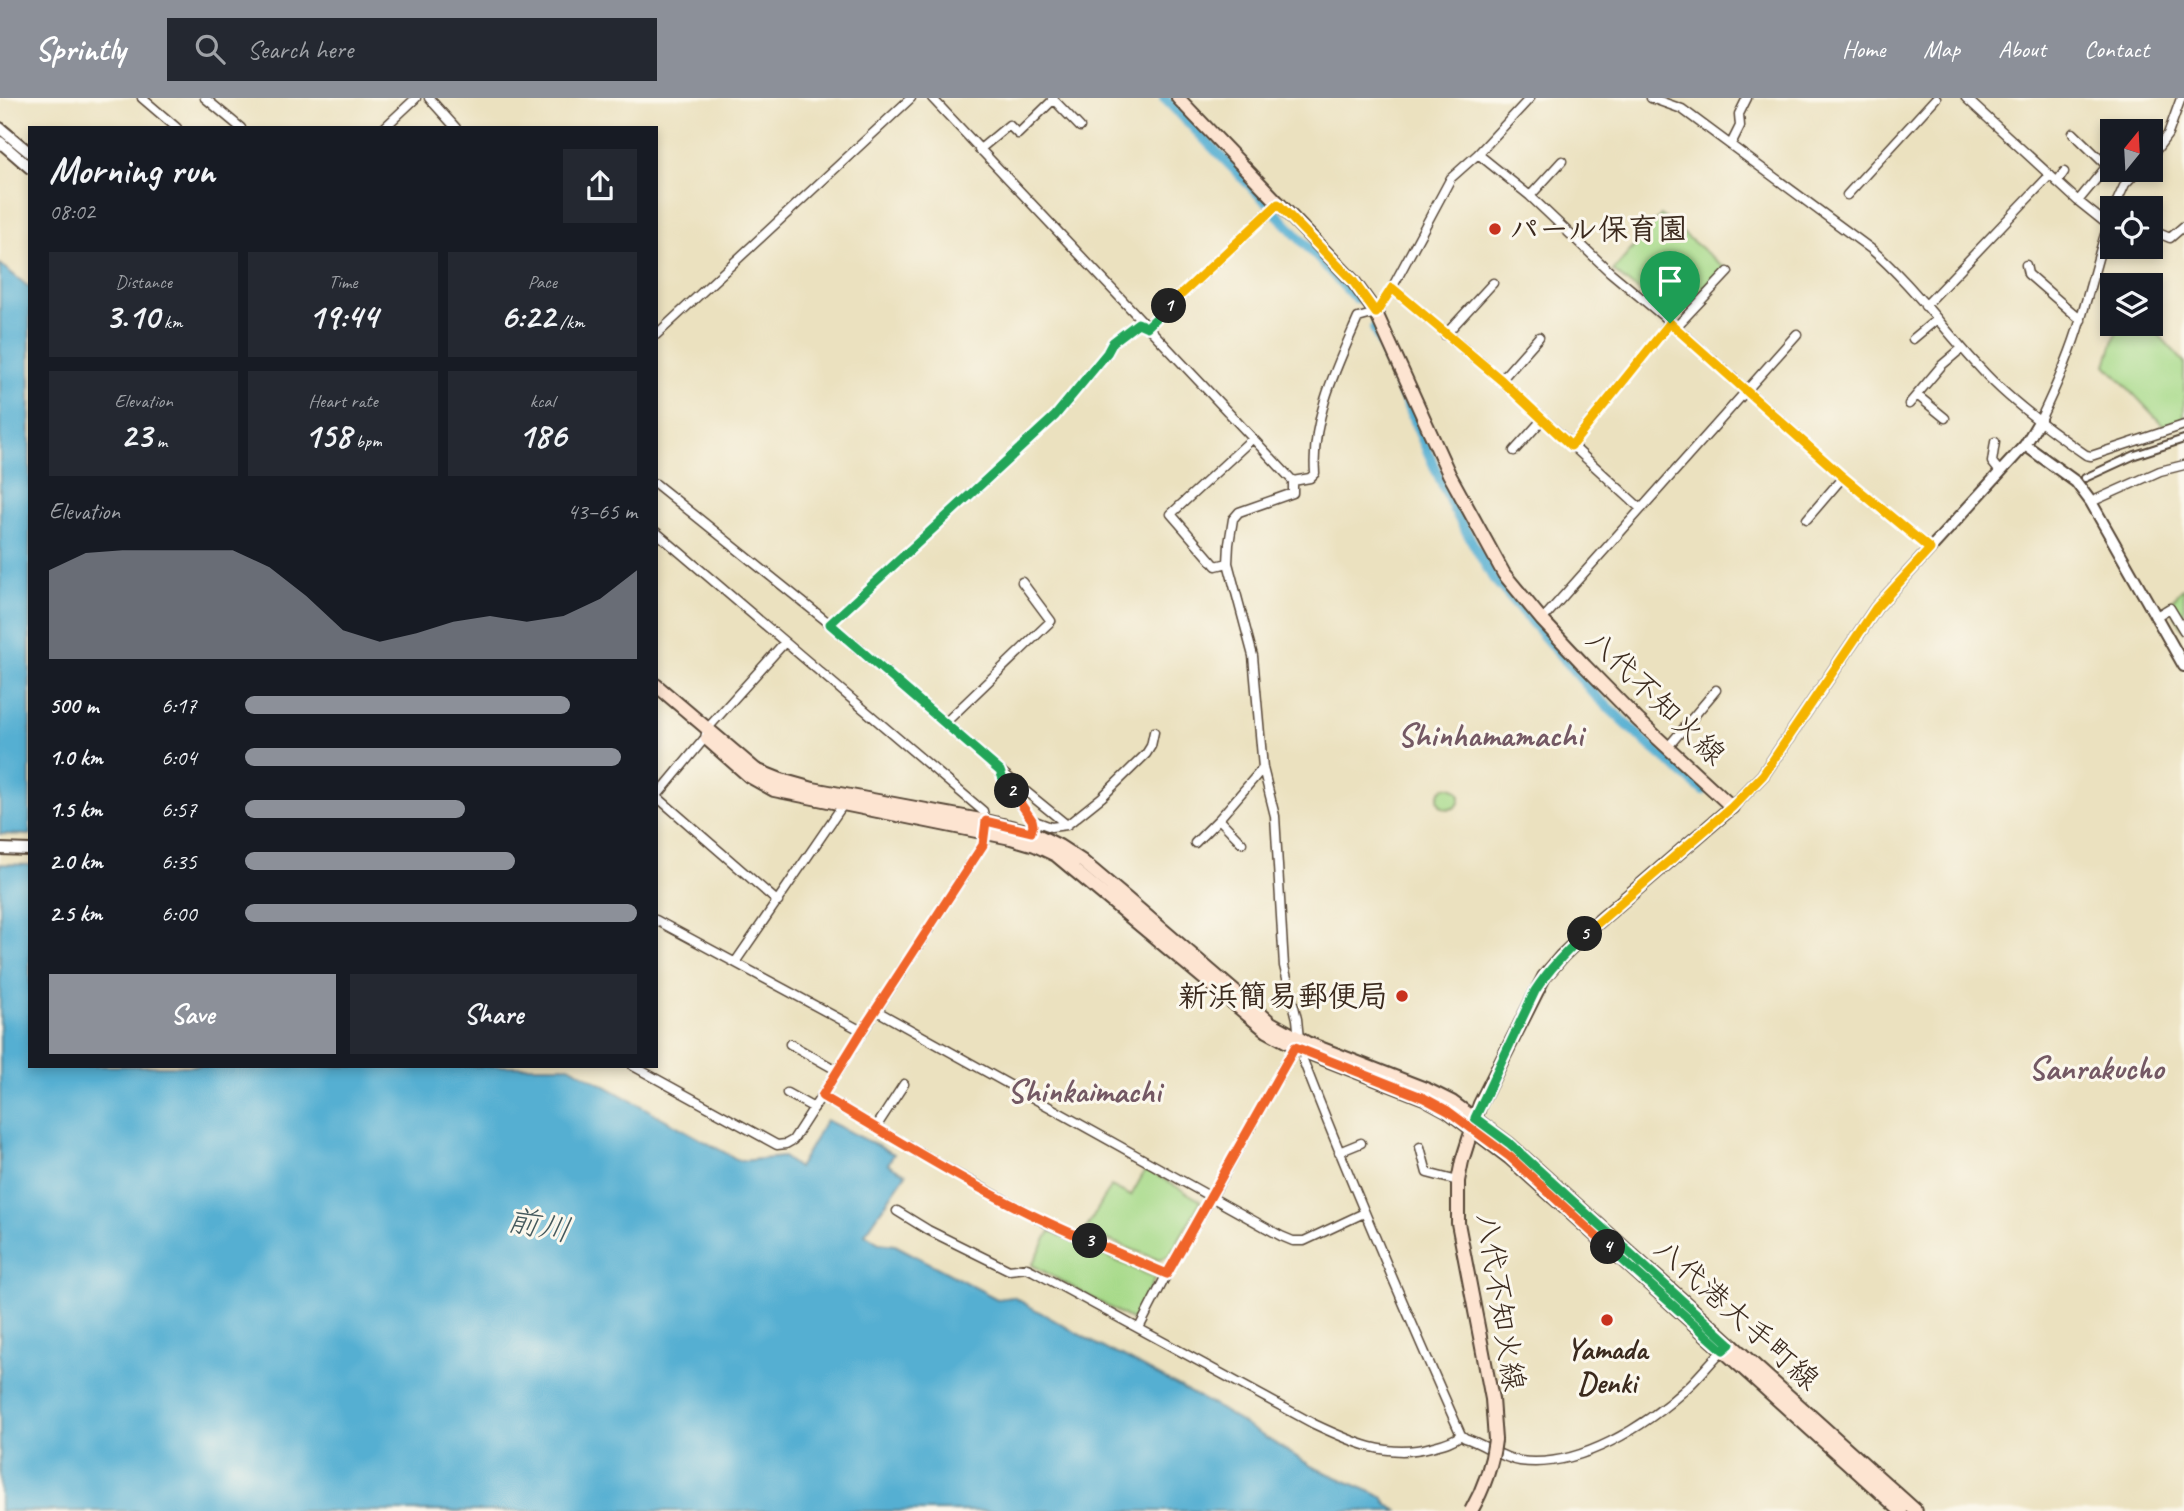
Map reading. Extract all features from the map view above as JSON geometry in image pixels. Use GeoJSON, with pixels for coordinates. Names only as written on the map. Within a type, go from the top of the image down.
{"type":"FeatureCollection","features":[{"type":"Feature","properties":{"kind":"main road","name":"八代不知火線"},"geometry":{"type":"LineString","coordinates":[[1178,98],[1353,281],[1376,313],[1449,474],[1504,574],[1542,620],[1638,720],[1732,807],[1590,930],[1544,977],[1485,1093],[1473,1123],[1458,1181],[1458,1223],[1492,1399],[1495,1440],[1487,1480],[1471,1511]]}},
{"type":"Feature","properties":{"kind":"main road","name":"八代港大手町線"},"geometry":{"type":"LineString","coordinates":[[658,687],[749,776],[774,790],[846,800],[986,826],[1032,826],[1082,861],[1271,1023],[1301,1045]]}},
{"type":"Feature","properties":{"kind":"main road","name":"八代港大手町線"},"geometry":{"type":"LineString","coordinates":[[658,697],[706,733]]}},
{"type":"Feature","properties":{"kind":"main road","name":"八代港大手町線"},"geometry":{"type":"LineString","coordinates":[[986,826],[1056,855],[1267,1031],[1428,1090],[1452,1102],[1473,1123],[1509,1143],[1900,1511]]}},
{"type":"Feature","properties":{"kind":"main road","name":"八代港大手町線"},"geometry":{"type":"LineString","coordinates":[[1726,1347],[1916,1511]]}},
{"type":"Feature","properties":{"kind":"street"},"geometry":{"type":"LineString","coordinates":[[142,98],[175,126]]}},
{"type":"Feature","properties":{"kind":"street"},"geometry":{"type":"LineString","coordinates":[[205,98],[239,126]]}},
{"type":"Feature","properties":{"kind":"street"},"geometry":{"type":"LineString","coordinates":[[386,126],[416,98]]}},
{"type":"Feature","properties":{"kind":"street"},"geometry":{"type":"LineString","coordinates":[[429,98],[454,126]]}},
{"type":"Feature","properties":{"kind":"street"},"geometry":{"type":"LineString","coordinates":[[658,332],[911,98]]}},
{"type":"Feature","properties":{"kind":"street"},"geometry":{"type":"LineString","coordinates":[[932,98],[1293,481],[1293,493],[1239,512],[1233,519],[1228,544],[1228,562],[1253,656],[1263,768],[1275,816],[1284,967],[1297,1019],[1303,1059],[1364,1213],[1461,1435],[1518,1460],[1543,1462],[1577,1457],[1631,1430],[1663,1409],[1691,1385],[1726,1347]]}},
{"type":"Feature","properties":{"kind":"street"},"geometry":{"type":"LineString","coordinates":[[1293,481],[1310,478],[1315,473],[1314,455],[1324,404],[1358,318],[1376,313],[1451,178],[1478,154],[1530,98]]}},
{"type":"Feature","properties":{"kind":"street"},"geometry":{"type":"LineString","coordinates":[[1651,98],[1682,109],[1871,249],[1890,265],[1982,371],[2080,450],[2091,456],[2184,425]]}},
{"type":"Feature","properties":{"kind":"street"},"geometry":{"type":"LineString","coordinates":[[1731,144],[1740,125],[1739,114],[1747,98]]}},
{"type":"Feature","properties":{"kind":"street"},"geometry":{"type":"LineString","coordinates":[[1847,195],[1936,98]]}},
{"type":"Feature","properties":{"kind":"street"},"geometry":{"type":"LineString","coordinates":[[1966,98],[2100,219]]}},
{"type":"Feature","properties":{"kind":"street"},"geometry":{"type":"LineString","coordinates":[[2163,141],[2181,98]]}},
{"type":"Feature","properties":{"kind":"street"},"geometry":{"type":"LineString","coordinates":[[979,150],[1009,125],[1017,134],[1053,99],[1080,127]]}},
{"type":"Feature","properties":{"kind":"street"},"geometry":{"type":"LineString","coordinates":[[230,118],[232,126]]}},
{"type":"Feature","properties":{"kind":"street"},"geometry":{"type":"LineString","coordinates":[[0,128],[28,151]]}},
{"type":"Feature","properties":{"kind":"street"},"geometry":{"type":"LineString","coordinates":[[2073,133],[2107,166],[2078,201]]}},
{"type":"Feature","properties":{"kind":"street"},"geometry":{"type":"LineString","coordinates":[[0,142],[28,165]]}},
{"type":"Feature","properties":{"kind":"street"},"geometry":{"type":"LineString","coordinates":[[1478,154],[1530,196],[1610,272],[1843,477],[1930,549]]}},
{"type":"Feature","properties":{"kind":"street"},"geometry":{"type":"LineString","coordinates":[[1530,196],[1562,161]]}},
{"type":"Feature","properties":{"kind":"street"},"geometry":{"type":"LineString","coordinates":[[2057,182],[2064,172]]}},
{"type":"Feature","properties":{"kind":"street"},"geometry":{"type":"LineString","coordinates":[[1925,306],[2050,175]]}},
{"type":"Feature","properties":{"kind":"street"},"geometry":{"type":"LineString","coordinates":[[1147,327],[1278,204]]}},
{"type":"Feature","properties":{"kind":"street"},"geometry":{"type":"LineString","coordinates":[[2163,235],[2169,238],[2184,226]]}},
{"type":"Feature","properties":{"kind":"street"},"geometry":{"type":"LineString","coordinates":[[1732,807],[1763,775],[1876,608],[2025,445],[2056,386],[2081,320],[2100,253]]}},
{"type":"Feature","properties":{"kind":"street"},"geometry":{"type":"LineString","coordinates":[[2026,265],[2028,274],[2081,320]]}},
{"type":"Feature","properties":{"kind":"street"},"geometry":{"type":"LineString","coordinates":[[1571,446],[1673,325],[1728,272]]}},
{"type":"Feature","properties":{"kind":"street"},"geometry":{"type":"LineString","coordinates":[[1446,335],[1493,284]]}},
{"type":"Feature","properties":{"kind":"street"},"geometry":{"type":"LineString","coordinates":[[1392,288],[1501,380],[1641,509]]}},
{"type":"Feature","properties":{"kind":"street"},"geometry":{"type":"LineString","coordinates":[[1913,339],[1937,319]]}},
{"type":"Feature","properties":{"kind":"street"},"geometry":{"type":"LineString","coordinates":[[830,624],[1055,416],[1113,342],[1138,323],[1147,327]]}},
{"type":"Feature","properties":{"kind":"street"},"geometry":{"type":"LineString","coordinates":[[1542,620],[1797,334]]}},
{"type":"Feature","properties":{"kind":"street"},"geometry":{"type":"LineString","coordinates":[[1501,380],[1539,337]]}},
{"type":"Feature","properties":{"kind":"street"},"geometry":{"type":"LineString","coordinates":[[1909,404],[1942,365],[1962,348]]}},
{"type":"Feature","properties":{"kind":"street"},"geometry":{"type":"LineString","coordinates":[[1917,395],[1945,418]]}},
{"type":"Feature","properties":{"kind":"street"},"geometry":{"type":"LineString","coordinates":[[1514,451],[1542,420]]}},
{"type":"Feature","properties":{"kind":"street"},"geometry":{"type":"LineString","coordinates":[[1228,562],[1216,566],[1171,514],[1252,439]]}},
{"type":"Feature","properties":{"kind":"street"},"geometry":{"type":"LineString","coordinates":[[2085,478],[2135,455],[2184,439]]}},
{"type":"Feature","properties":{"kind":"street"},"geometry":{"type":"LineString","coordinates":[[1995,442],[1992,462],[2000,472]]}},
{"type":"Feature","properties":{"kind":"street"},"geometry":{"type":"LineString","coordinates":[[2025,445],[2076,482],[2091,502],[2184,666]]}},
{"type":"Feature","properties":{"kind":"street"},"geometry":{"type":"LineString","coordinates":[[2091,502],[2160,471],[2184,465]]}},
{"type":"Feature","properties":{"kind":"street"},"geometry":{"type":"LineString","coordinates":[[1807,519],[1843,477]]}},
{"type":"Feature","properties":{"kind":"street"},"geometry":{"type":"LineString","coordinates":[[658,486],[830,624],[944,724],[1068,825]]}},
{"type":"Feature","properties":{"kind":"street"},"geometry":{"type":"LineString","coordinates":[[637,1068],[777,1145],[793,1140],[983,845],[986,826],[983,811],[975,803],[658,533]]}},
{"type":"Feature","properties":{"kind":"street"},"geometry":{"type":"LineString","coordinates":[[944,724],[1051,621],[1022,582]]}},
{"type":"Feature","properties":{"kind":"street"},"geometry":{"type":"LineString","coordinates":[[2155,617],[2170,608],[2184,631]]}},
{"type":"Feature","properties":{"kind":"street"},"geometry":{"type":"LineString","coordinates":[[658,793],[785,642]]}},
{"type":"Feature","properties":{"kind":"street"},"geometry":{"type":"LineString","coordinates":[[1667,748],[1716,690]]}},
{"type":"Feature","properties":{"kind":"street"},"geometry":{"type":"LineString","coordinates":[[1000,771],[1032,826],[1068,825],[1102,797],[1146,754],[1154,732]]}},
{"type":"Feature","properties":{"kind":"street"},"geometry":{"type":"LineString","coordinates":[[1195,843],[1263,768]]}},
{"type":"Feature","properties":{"kind":"street"},"geometry":{"type":"LineString","coordinates":[[658,798],[778,902]]}},
{"type":"Feature","properties":{"kind":"street"},"geometry":{"type":"LineString","coordinates":[[737,961],[846,800]]}},
{"type":"Feature","properties":{"kind":"street"},"geometry":{"type":"LineString","coordinates":[[1219,819],[1242,843]]}},
{"type":"Feature","properties":{"kind":"street"},"geometry":{"type":"LineString","coordinates":[[0,849],[28,850]]}},
{"type":"Feature","properties":{"kind":"street"},"geometry":{"type":"LineString","coordinates":[[658,921],[737,961],[862,1031]]}},
{"type":"Feature","properties":{"kind":"street"},"geometry":{"type":"LineString","coordinates":[[877,1011],[1293,1241],[1304,1241],[1364,1213]]}},
{"type":"Feature","properties":{"kind":"street"},"geometry":{"type":"LineString","coordinates":[[790,1044],[838,1071]]}},
{"type":"Feature","properties":{"kind":"street"},"geometry":{"type":"LineString","coordinates":[[1139,1328],[1167,1274],[1301,1045]]}},
{"type":"Feature","properties":{"kind":"street"},"geometry":{"type":"LineString","coordinates":[[876,1128],[904,1084]]}},
{"type":"Feature","properties":{"kind":"street"},"geometry":{"type":"LineString","coordinates":[[787,1093],[814,1108]]}},
{"type":"Feature","properties":{"kind":"street"},"geometry":{"type":"LineString","coordinates":[[822,1096],[1050,1225],[1167,1274]]}},
{"type":"Feature","properties":{"kind":"street"},"geometry":{"type":"LineString","coordinates":[[1339,1152],[1361,1143]]}},
{"type":"Feature","properties":{"kind":"street"},"geometry":{"type":"LineString","coordinates":[[1420,1147],[1427,1174],[1458,1181]]}},
{"type":"Feature","properties":{"kind":"street"},"geometry":{"type":"LineString","coordinates":[[897,1210],[928,1230],[1009,1270],[1033,1270],[1314,1424],[1355,1443],[1385,1451],[1419,1450],[1452,1442],[1461,1435]]}},
{"type":"Feature","properties":{"kind":"green space"},"geometry":{"type":"Polygon","coordinates":[[[1661,215],[1725,268],[1674,319],[1613,271],[1661,215]]]}},
{"type":"Feature","properties":{"kind":"green space"},"geometry":{"type":"Polygon","coordinates":[[[2115,336],[2160,336],[2184,362],[2184,421],[2163,425],[2106,365],[2115,336]]]}},
{"type":"Feature","properties":{"kind":"green space"},"geometry":{"type":"Polygon","coordinates":[[[2184,588],[2184,630],[2168,604],[2184,588]]]}},
{"type":"Feature","properties":{"kind":"green space"},"geometry":{"type":"Polygon","coordinates":[[[1449,787],[1457,790],[1460,798],[1457,806],[1449,809],[1441,806],[1438,798],[1441,790],[1449,787]]]}},
{"type":"Feature","properties":{"kind":"green space"},"geometry":{"type":"Polygon","coordinates":[[[1146,1169],[1201,1201],[1170,1255],[1159,1260],[1085,1231],[1111,1186],[1131,1196],[1146,1169]]]}},
{"type":"Feature","properties":{"kind":"green space"},"geometry":{"type":"Polygon","coordinates":[[[1050,1231],[1155,1278],[1134,1321],[1032,1265],[1050,1231]]]}},
{"type":"Feature","properties":{"kind":"water"},"geometry":{"type":"Polygon","coordinates":[[[0,264],[28,286],[28,835],[0,834],[0,264]]]}},
{"type":"Feature","properties":{"kind":"water","name":"前川"},"geometry":{"type":"Polygon","coordinates":[[[0,864],[28,865],[28,1068],[573,1068],[740,1161],[783,1157],[798,1168],[826,1120],[894,1154],[888,1164],[906,1174],[865,1234],[879,1243],[895,1245],[997,1299],[1013,1297],[1213,1405],[1313,1467],[1383,1497],[1388,1505],[1398,1511],[0,1511],[0,864]]]}},
{"type":"Feature","properties":{"kind":"waterway"},"geometry":{"type":"LineString","coordinates":[[1164,98],[1265,201]]}},
{"type":"Feature","properties":{"kind":"waterway"},"geometry":{"type":"LineString","coordinates":[[1275,212],[1356,299]]}},
{"type":"Feature","properties":{"kind":"waterway"},"geometry":{"type":"LineString","coordinates":[[1374,328],[1454,510],[1493,578],[1595,695],[1703,791]]}},
{"type":"Feature","properties":{"kind":"place","name":"パール保育園"},"geometry":{"type":"Point","coordinates":[1495,229]}},
{"type":"Feature","properties":{"kind":"place","name":"新浜簡易郵便局"},"geometry":{"type":"Point","coordinates":[1402,996]}},
{"type":"Feature","properties":{"kind":"place","name":"Yamada Denki"},"geometry":{"type":"Point","coordinates":[1607,1320]}},
{"type":"Feature","properties":{"kind":"district","name":"Shinhamamachi"},"geometry":{"type":"Point","coordinates":[1490,735]}},
{"type":"Feature","properties":{"kind":"district","name":"Sanrakucho"},"geometry":{"type":"Point","coordinates":[2096,1068]}},
{"type":"Feature","properties":{"kind":"district","name":"Shinkaimachi"},"geometry":{"type":"Point","coordinates":[1084,1091]}},
{"type":"Feature","properties":{"kind":"route"},"geometry":{"type":"LineString","coordinates":[[1278,204],[1353,281],[1376,313],[1392,288],[1501,380],[1571,446],[1670,323],[1843,477],[1930,549],[1876,608],[1763,775],[1732,807],[1590,930],[1544,977],[1475,1118],[1509,1143],[1730,1344],[1723,1350],[1573,1217],[1510,1157],[1448,1111],[1424,1098],[1295,1047],[1167,1274],[1050,1225],[822,1096],[983,845],[986,821],[1031,832],[1033,825],[1000,771],[830,624],[1055,416],[1113,342],[1138,323],[1147,327],[1278,204]]}}]}
